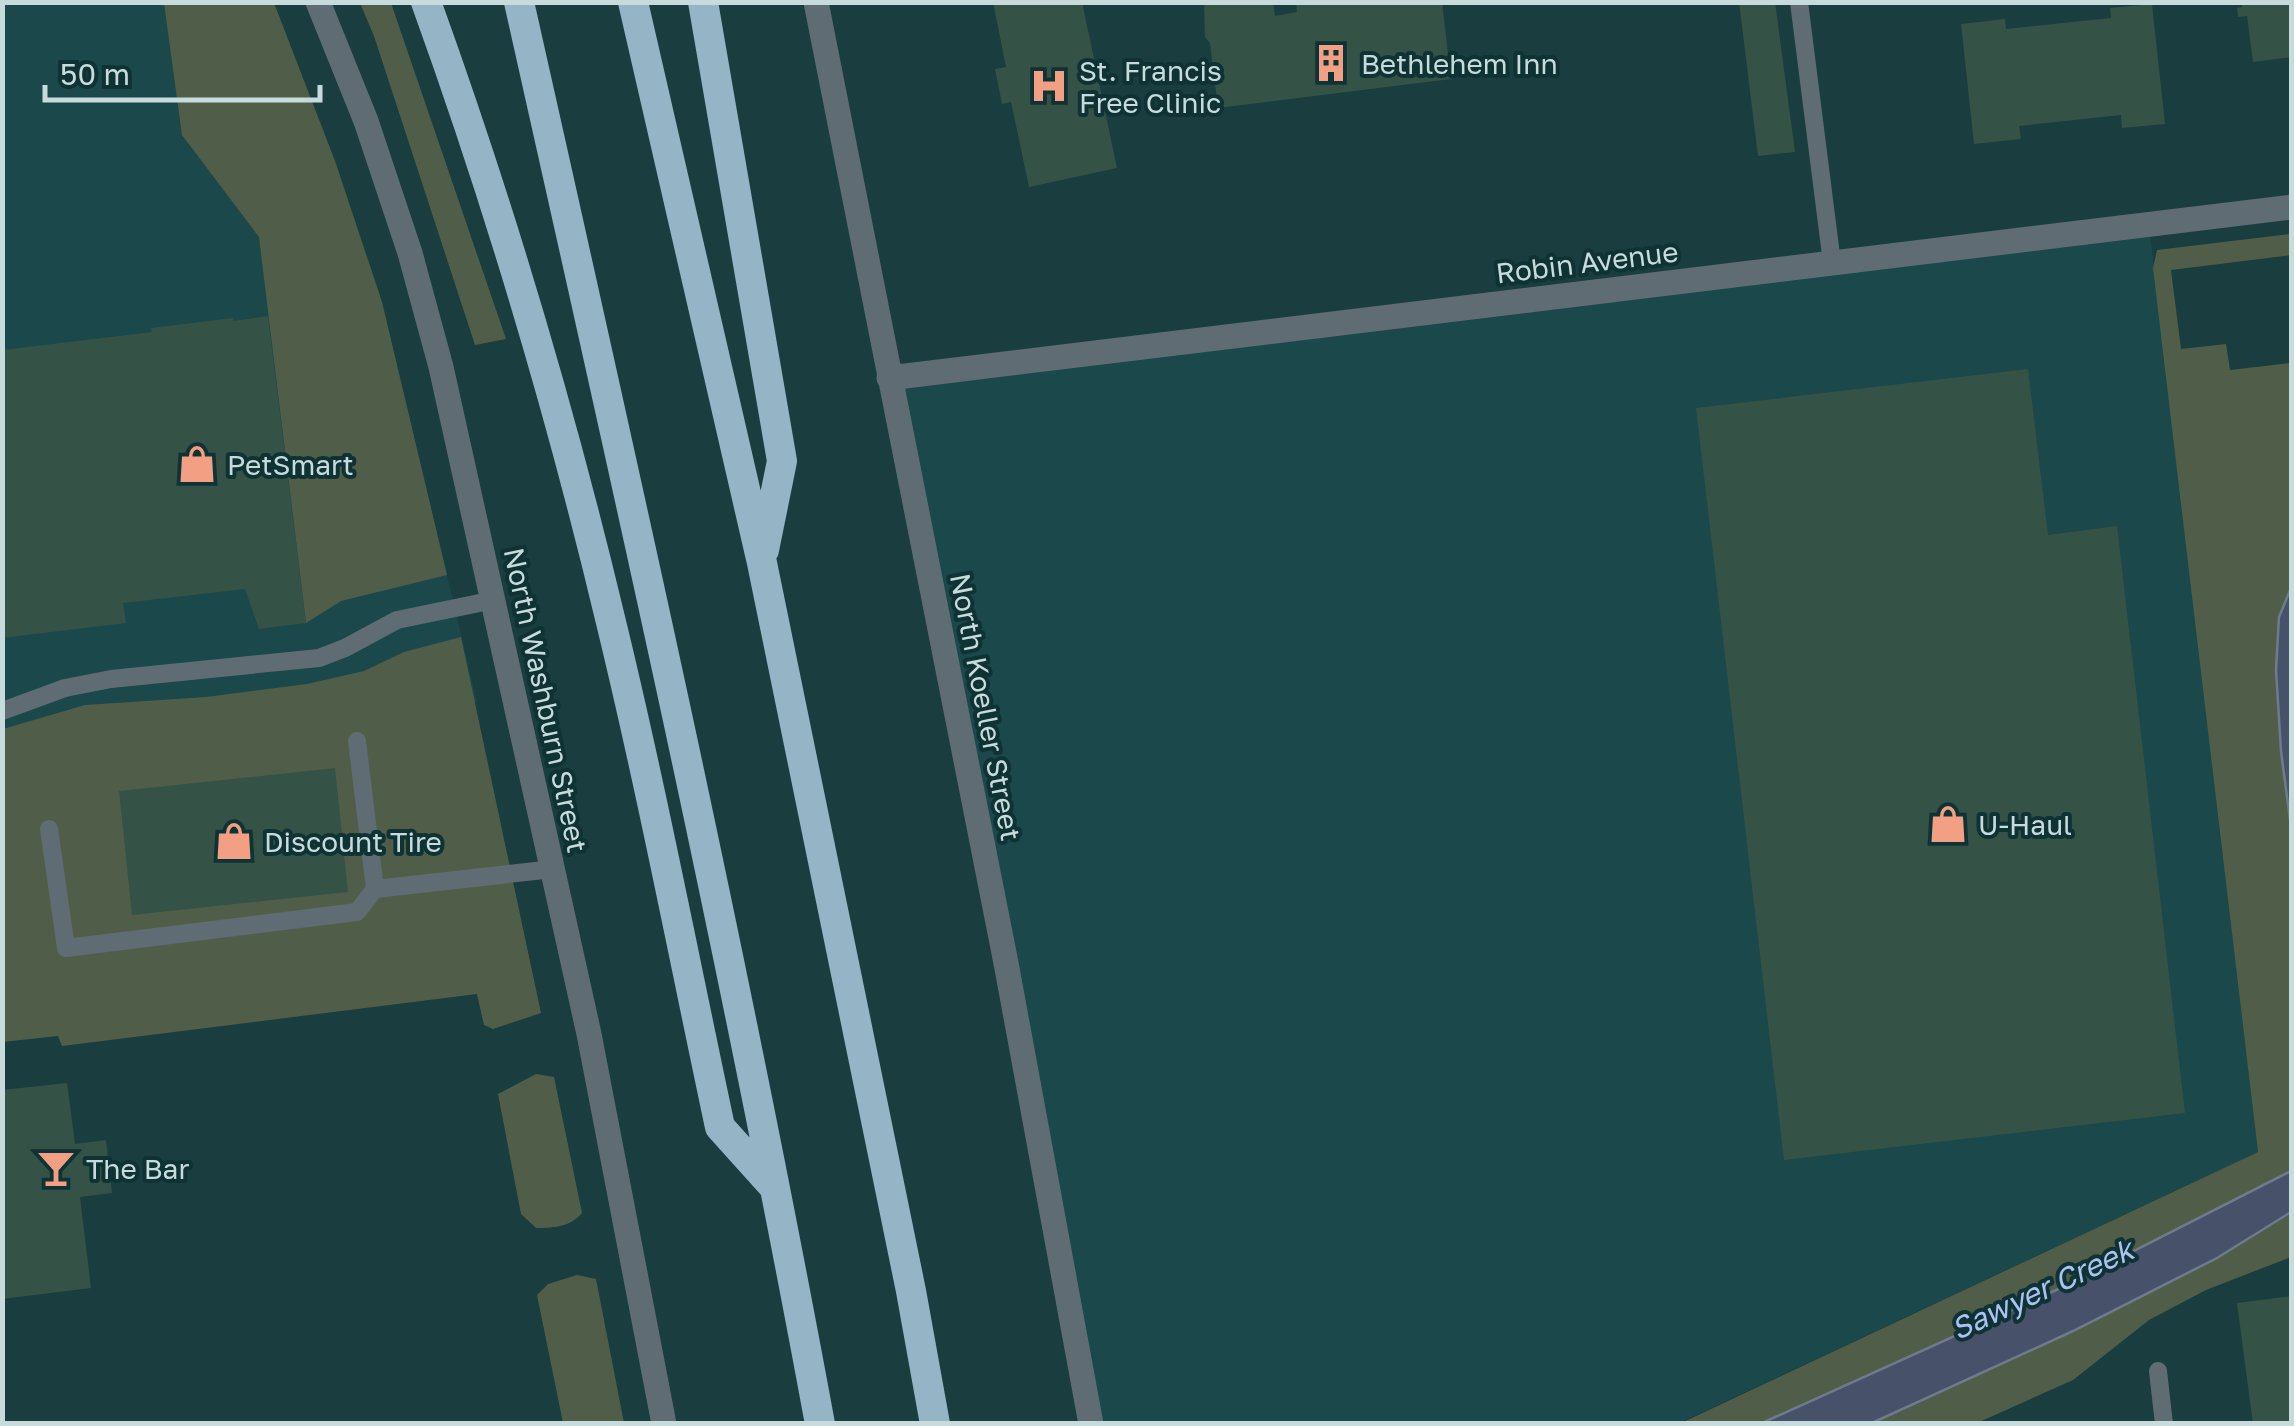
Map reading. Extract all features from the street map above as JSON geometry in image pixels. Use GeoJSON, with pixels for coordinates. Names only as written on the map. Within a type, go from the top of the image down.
{"type":"FeatureCollection","features":[{"type":"Feature","properties":{"kind":"highway"},"geometry":{"type":"LineString","coordinates":[[426,2],[476,143],[549,382],[611,619],[720,1127],[776,1189]]}},
{"type":"Feature","properties":{"kind":"highway"},"geometry":{"type":"LineString","coordinates":[[519,2],[624,462],[776,1189],[820,1424]]}},
{"type":"Feature","properties":{"kind":"highway"},"geometry":{"type":"LineString","coordinates":[[633,2],[762,562],[936,1424]]}},
{"type":"Feature","properties":{"kind":"highway"},"geometry":{"type":"LineString","coordinates":[[703,2],[782,461],[762,562]]}},
{"type":"Feature","properties":{"kind":"street","name":"North Washburn Street"},"geometry":{"type":"LineString","coordinates":[[318,2],[366,120],[410,253],[441,367],[589,1034],[664,1424]]}},
{"type":"Feature","properties":{"kind":"street","name":"North Koeller Street"},"geometry":{"type":"LineString","coordinates":[[816,2],[1003,944],[1091,1424]]}},
{"type":"Feature","properties":{"kind":"street","name":"Robin Avenue"},"geometry":{"type":"LineString","coordinates":[[889,378],[2292,207]]}},
{"type":"Feature","properties":{"kind":"lane"},"geometry":{"type":"LineString","coordinates":[[1799,2],[1832,263]]}},
{"type":"Feature","properties":{"kind":"lane"},"geometry":{"type":"LineString","coordinates":[[2,711],[65,688],[111,679],[319,658],[398,620],[494,600]]}},
{"type":"Feature","properties":{"kind":"lane"},"geometry":{"type":"LineString","coordinates":[[49,829],[66,948],[357,912],[375,889],[357,741]]}},
{"type":"Feature","properties":{"kind":"lane"},"geometry":{"type":"LineString","coordinates":[[375,889],[553,869]]}},
{"type":"Feature","properties":{"kind":"lane"},"geometry":{"type":"LineString","coordinates":[[2158,1371],[2164,1424]]}},
{"type":"Feature","properties":{"kind":"shaded area"},"geometry":{"type":"Polygon","coordinates":[[[2,3],[274,3],[335,161],[382,302],[477,702],[3,760],[2,3]]]}},
{"type":"Feature","properties":{"kind":"shaded area"},"geometry":{"type":"Polygon","coordinates":[[[2149,224],[2258,1152],[1679,1423],[1091,1423],[889,378],[2149,224]]]}},
{"type":"Feature","properties":{"kind":"shaded area"},"geometry":{"type":"Polygon","coordinates":[[[2291,588],[2291,827],[2276,670],[2279,617],[2291,588]]]}},
{"type":"Feature","properties":{"kind":"shaded area"},"geometry":{"type":"Polygon","coordinates":[[[2291,1171],[2291,1212],[2217,1258],[2073,1331],[1872,1423],[1762,1423],[2065,1286],[2291,1171]]]}},
{"type":"Feature","properties":{"kind":"green space"},"geometry":{"type":"Polygon","coordinates":[[[164,3],[274,3],[335,161],[382,302],[447,575],[341,601],[306,623],[259,237],[182,135],[164,3]]]}},
{"type":"Feature","properties":{"kind":"green space"},"geometry":{"type":"Polygon","coordinates":[[[360,3],[391,3],[506,339],[475,345],[360,3]]]}},
{"type":"Feature","properties":{"kind":"green space"},"geometry":{"type":"Polygon","coordinates":[[[2291,234],[2291,255],[2171,270],[2181,349],[2226,344],[2230,370],[2291,363],[2291,1257],[2206,1290],[2149,1320],[2073,1380],[1977,1423],[1679,1424],[2258,1152],[2153,268],[2157,250],[2291,234]]]}},
{"type":"Feature","properties":{"kind":"green space"},"geometry":{"type":"Polygon","coordinates":[[[461,637],[541,1013],[493,1029],[484,1025],[477,994],[62,1046],[58,1036],[3,1042],[3,729],[85,705],[206,697],[307,684],[364,671],[404,652],[461,637]]]}},
{"type":"Feature","properties":{"kind":"green space"},"geometry":{"type":"Polygon","coordinates":[[[536,1074],[554,1077],[582,1213],[567,1224],[549,1228],[536,1228],[521,1214],[498,1094],[536,1074]]]}},
{"type":"Feature","properties":{"kind":"green space"},"geometry":{"type":"Polygon","coordinates":[[[577,1275],[596,1279],[624,1423],[563,1423],[537,1295],[548,1284],[577,1275]]]}},
{"type":"Feature","properties":{"kind":"building","name":"St. Francis Free Clinic"},"geometry":{"type":"Polygon","coordinates":[[[993,2],[1082,2],[1117,168],[1029,187],[1011,102],[1002,104],[995,69],[1006,67],[993,2]]]}},
{"type":"Feature","properties":{"kind":"building","name":"Bethlehem Inn"},"geometry":{"type":"Polygon","coordinates":[[[1204,2],[1273,2],[1275,16],[1297,12],[1296,2],[1442,2],[1451,79],[1218,108],[1210,43],[1205,37],[1204,2]]]}},
{"type":"Feature","properties":{"kind":"building"},"geometry":{"type":"Polygon","coordinates":[[[1739,2],[1775,2],[1795,152],[1758,156],[1739,2]]]}},
{"type":"Feature","properties":{"kind":"building"},"geometry":{"type":"Polygon","coordinates":[[[2242,2],[2292,2],[2292,57],[2253,62],[2247,16],[2238,17],[2237,8],[2242,7],[2242,2]]]}},
{"type":"Feature","properties":{"kind":"building"},"geometry":{"type":"Polygon","coordinates":[[[2152,4],[2165,124],[2122,128],[2121,115],[2019,126],[2021,139],[1974,144],[1961,24],[2005,19],[2006,29],[2111,18],[2110,8],[2152,4]]]}},
{"type":"Feature","properties":{"kind":"building","name":"PetSmart"},"geometry":{"type":"Polygon","coordinates":[[[268,316],[306,623],[259,629],[245,589],[123,603],[126,623],[2,638],[2,350],[268,316]]]}},
{"type":"Feature","properties":{"kind":"building","name":"U-Haul"},"geometry":{"type":"Polygon","coordinates":[[[2028,369],[2048,535],[2117,526],[2185,1113],[1784,1160],[1696,408],[2028,369]]]}},
{"type":"Feature","properties":{"kind":"building","name":"Discount Tire"},"geometry":{"type":"Polygon","coordinates":[[[335,768],[348,892],[132,915],[119,791],[335,768]]]}},
{"type":"Feature","properties":{"kind":"building","name":"The Bar"},"geometry":{"type":"Polygon","coordinates":[[[67,1083],[75,1144],[106,1140],[112,1193],[80,1197],[91,1288],[2,1299],[2,1090],[67,1083]]]}},
{"type":"Feature","properties":{"kind":"building"},"geometry":{"type":"Polygon","coordinates":[[[2292,1296],[2292,1424],[2253,1424],[2237,1303],[2292,1296]]]}},
{"type":"Feature","properties":{"kind":"place","name":"Bethlehem Inn"},"geometry":{"type":"Point","coordinates":[1331,63]}},
{"type":"Feature","properties":{"kind":"place","name":"St. Francis Free Clinic"},"geometry":{"type":"Point","coordinates":[1049,86]}},
{"type":"Feature","properties":{"kind":"place","name":"PetSmart"},"geometry":{"type":"Point","coordinates":[197,464]}},
{"type":"Feature","properties":{"kind":"place","name":"U-Haul"},"geometry":{"type":"Point","coordinates":[1948,824]}},
{"type":"Feature","properties":{"kind":"place","name":"Discount Tire"},"geometry":{"type":"Point","coordinates":[234,841]}},
{"type":"Feature","properties":{"kind":"place","name":"The Bar"},"geometry":{"type":"Point","coordinates":[56,1168]}},
{"type":"Feature","properties":{"kind":"water label","name":"Sawyer Creek"},"geometry":{"type":"Point","coordinates":[2042,1289]}}]}
